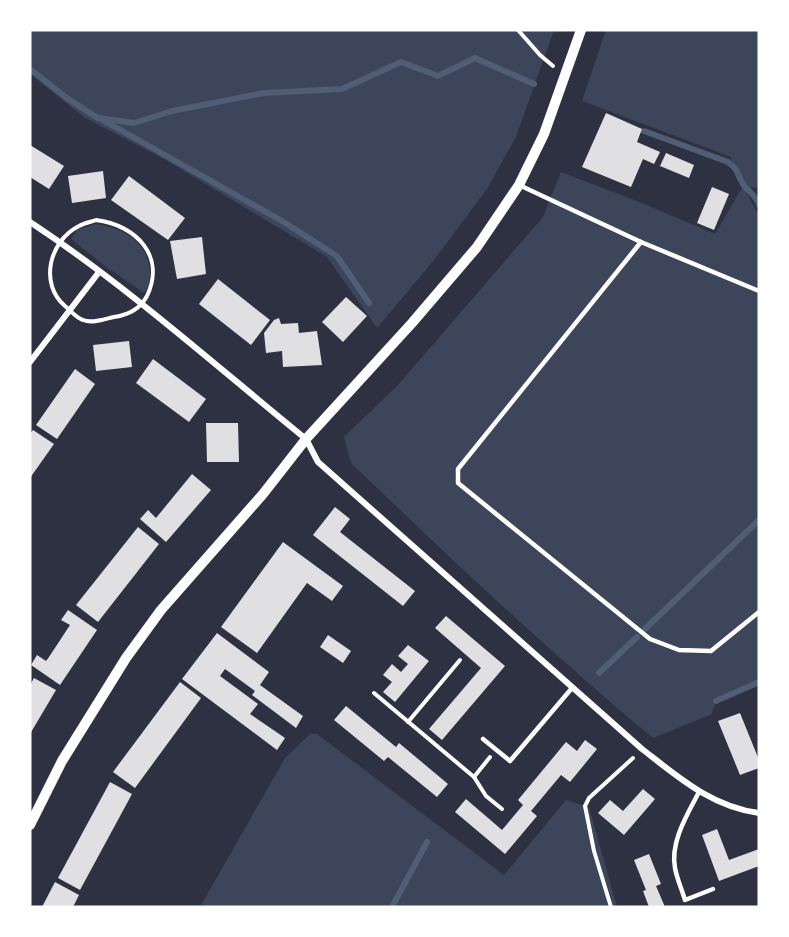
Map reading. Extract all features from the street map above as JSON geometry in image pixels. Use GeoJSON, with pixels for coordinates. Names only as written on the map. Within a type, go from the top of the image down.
{"type":"FeatureCollection","features":[{"type":"Feature","properties":{"kind":"street"},"geometry":{"type":"LineString","coordinates":[[30,825],[62,761],[126,658],[161,610],[263,494],[306,439],[412,323],[477,247],[519,185],[544,134],[581,30]]}},
{"type":"Feature","properties":{"kind":"street"},"geometry":{"type":"LineString","coordinates":[[30,222],[99,272],[306,439],[318,462],[642,749],[699,792],[735,808],[759,813]]}},
{"type":"Feature","properties":{"kind":"street"},"geometry":{"type":"LineString","coordinates":[[30,362],[99,272]]}},
{"type":"Feature","properties":{"kind":"lane"},"geometry":{"type":"LineString","coordinates":[[519,185],[641,242],[759,291]]}},
{"type":"Feature","properties":{"kind":"lane"},"geometry":{"type":"LineString","coordinates":[[641,242],[458,469],[458,483],[650,639],[679,650],[711,651],[759,612]]}},
{"type":"Feature","properties":{"kind":"lane"},"geometry":{"type":"LineString","coordinates":[[483,739],[510,761],[572,688]]}},
{"type":"Feature","properties":{"kind":"lane"},"geometry":{"type":"LineString","coordinates":[[699,792],[675,846],[674,867],[685,900],[713,889]]}},
{"type":"Feature","properties":{"kind":"path"},"geometry":{"type":"LineString","coordinates":[[518,30],[540,55],[566,76]]}},
{"type":"Feature","properties":{"kind":"path"},"geometry":{"type":"LineString","coordinates":[[408,722],[460,660]]}},
{"type":"Feature","properties":{"kind":"path"},"geometry":{"type":"LineString","coordinates":[[374,693],[474,777],[486,796],[502,809]]}},
{"type":"Feature","properties":{"kind":"path"},"geometry":{"type":"LineString","coordinates":[[611,907],[594,852],[585,806],[589,798],[642,749]]}},
{"type":"Feature","properties":{"kind":"path"},"geometry":{"type":"LineString","coordinates":[[474,777],[496,750]]}},
{"type":"Feature","properties":{"kind":"shaded area"},"geometry":{"type":"Polygon","coordinates":[[[30,30],[554,30],[516,137],[487,189],[434,260],[377,328],[327,257],[164,159],[85,118],[30,74],[30,30]]]}},
{"type":"Feature","properties":{"kind":"shaded area"},"geometry":{"type":"Polygon","coordinates":[[[606,30],[759,30],[759,188],[743,187],[759,215],[759,686],[716,701],[712,714],[653,738],[537,638],[351,463],[344,437],[397,386],[543,217],[561,172],[715,234],[743,186],[731,166],[731,157],[582,101],[606,30]]]}},
{"type":"Feature","properties":{"kind":"shaded area"},"geometry":{"type":"Polygon","coordinates":[[[95,224],[124,232],[139,244],[148,261],[150,272],[149,283],[144,293],[71,239],[77,230],[95,224]]]}},
{"type":"Feature","properties":{"kind":"shaded area"},"geometry":{"type":"Polygon","coordinates":[[[310,734],[317,734],[504,875],[566,800],[589,807],[617,907],[200,907],[285,758],[310,734]]]}},
{"type":"Feature","properties":{"kind":"building"},"geometry":{"type":"Polygon","coordinates":[[[606,113],[642,129],[637,142],[660,152],[654,164],[643,159],[631,187],[582,167],[606,113]]]}},
{"type":"Feature","properties":{"kind":"building"},"geometry":{"type":"Polygon","coordinates":[[[30,145],[64,166],[49,189],[30,177],[30,145]]]}},
{"type":"Feature","properties":{"kind":"building"},"geometry":{"type":"Polygon","coordinates":[[[666,153],[694,165],[689,178],[660,166],[666,153]]]}},
{"type":"Feature","properties":{"kind":"building"},"geometry":{"type":"Polygon","coordinates":[[[103,171],[106,198],[72,203],[68,176],[103,171]]]}},
{"type":"Feature","properties":{"kind":"building"},"geometry":{"type":"Polygon","coordinates":[[[129,176],[185,218],[168,240],[111,200],[129,176]]]}},
{"type":"Feature","properties":{"kind":"building"},"geometry":{"type":"Polygon","coordinates":[[[712,187],[729,194],[714,230],[697,223],[712,187]]]}},
{"type":"Feature","properties":{"kind":"building"},"geometry":{"type":"Polygon","coordinates":[[[202,237],[206,274],[177,279],[170,241],[202,237]]]}},
{"type":"Feature","properties":{"kind":"building"},"geometry":{"type":"Polygon","coordinates":[[[218,279],[270,320],[251,345],[199,304],[218,279]]]}},
{"type":"Feature","properties":{"kind":"building"},"geometry":{"type":"Polygon","coordinates":[[[346,297],[367,316],[343,342],[322,322],[346,297]]]}},
{"type":"Feature","properties":{"kind":"building"},"geometry":{"type":"Polygon","coordinates":[[[279,318],[281,324],[298,323],[299,333],[317,331],[322,365],[283,367],[282,351],[266,353],[264,333],[274,320],[279,318]]]}},
{"type":"Feature","properties":{"kind":"building"},"geometry":{"type":"Polygon","coordinates":[[[129,341],[132,367],[96,371],[93,345],[129,341]]]}},
{"type":"Feature","properties":{"kind":"building"},"geometry":{"type":"Polygon","coordinates":[[[153,359],[206,399],[189,422],[136,383],[153,359]]]}},
{"type":"Feature","properties":{"kind":"building"},"geometry":{"type":"Polygon","coordinates":[[[75,369],[95,384],[57,439],[36,425],[75,369]]]}},
{"type":"Feature","properties":{"kind":"building"},"geometry":{"type":"Polygon","coordinates":[[[206,423],[238,423],[239,462],[207,462],[206,423]]]}},
{"type":"Feature","properties":{"kind":"building"},"geometry":{"type":"Polygon","coordinates":[[[33,430],[54,444],[30,478],[30,434],[33,430]]]}},
{"type":"Feature","properties":{"kind":"building"},"geometry":{"type":"Polygon","coordinates":[[[192,474],[211,490],[166,542],[140,519],[148,510],[156,518],[192,474]]]}},
{"type":"Feature","properties":{"kind":"building"},"geometry":{"type":"Polygon","coordinates":[[[335,507],[350,519],[340,532],[415,591],[403,606],[313,535],[335,507]]]}},
{"type":"Feature","properties":{"kind":"building"},"geometry":{"type":"Polygon","coordinates":[[[138,527],[159,544],[98,622],[76,605],[138,527]]]}},
{"type":"Feature","properties":{"kind":"building"},"geometry":{"type":"Polygon","coordinates":[[[283,542],[343,586],[332,601],[307,583],[257,653],[221,627],[283,542]]]}},
{"type":"Feature","properties":{"kind":"building"},"geometry":{"type":"Polygon","coordinates":[[[68,610],[97,630],[60,685],[31,665],[37,655],[46,661],[49,657],[70,625],[61,620],[68,610]]]}},
{"type":"Feature","properties":{"kind":"building"},"geometry":{"type":"Polygon","coordinates":[[[446,616],[505,666],[442,740],[429,729],[481,668],[435,628],[446,616]]]}},
{"type":"Feature","properties":{"kind":"building"},"geometry":{"type":"Polygon","coordinates":[[[217,633],[269,672],[260,685],[303,716],[296,728],[252,695],[255,691],[225,669],[220,676],[258,704],[250,714],[285,738],[277,750],[182,679],[217,633]]]}},
{"type":"Feature","properties":{"kind":"building"},"geometry":{"type":"Polygon","coordinates":[[[328,635],[351,651],[343,663],[320,647],[328,635]]]}},
{"type":"Feature","properties":{"kind":"building"},"geometry":{"type":"Polygon","coordinates":[[[408,645],[429,661],[395,702],[383,692],[392,682],[383,675],[392,664],[401,672],[408,664],[398,656],[408,645]]]}},
{"type":"Feature","properties":{"kind":"building"},"geometry":{"type":"Polygon","coordinates":[[[34,678],[56,690],[30,734],[30,685],[34,678]]]}},
{"type":"Feature","properties":{"kind":"building"},"geometry":{"type":"Polygon","coordinates":[[[180,682],[201,698],[135,788],[113,772],[180,682]]]}},
{"type":"Feature","properties":{"kind":"building"},"geometry":{"type":"Polygon","coordinates":[[[346,706],[396,747],[399,743],[448,784],[437,797],[388,757],[384,761],[334,720],[346,706]]]}},
{"type":"Feature","properties":{"kind":"building"},"geometry":{"type":"Polygon","coordinates":[[[740,713],[759,760],[759,768],[740,775],[718,721],[740,713]]]}},
{"type":"Feature","properties":{"kind":"building"},"geometry":{"type":"Polygon","coordinates":[[[585,740],[597,749],[570,782],[561,775],[531,811],[537,816],[505,854],[455,812],[466,799],[502,830],[523,805],[518,800],[566,742],[577,751],[585,740]]]}},
{"type":"Feature","properties":{"kind":"building"},"geometry":{"type":"Polygon","coordinates":[[[110,782],[132,794],[80,890],[58,878],[110,782]]]}},
{"type":"Feature","properties":{"kind":"building"},"geometry":{"type":"Polygon","coordinates":[[[643,789],[655,799],[624,835],[598,813],[610,800],[623,811],[643,789]]]}},
{"type":"Feature","properties":{"kind":"building"},"geometry":{"type":"Polygon","coordinates":[[[717,829],[729,860],[759,849],[759,866],[719,881],[702,835],[717,829]]]}},
{"type":"Feature","properties":{"kind":"building"},"geometry":{"type":"Polygon","coordinates":[[[649,854],[661,884],[656,886],[665,907],[649,907],[643,891],[646,890],[634,860],[649,854]]]}},
{"type":"Feature","properties":{"kind":"building"},"geometry":{"type":"Polygon","coordinates":[[[55,882],[79,895],[73,907],[42,907],[55,882]]]}},
{"type":"Feature","properties":{"kind":"waterway"},"geometry":{"type":"LineString","coordinates":[[30,69],[68,99],[98,118],[134,123],[172,111],[264,93],[342,89],[401,62],[438,76],[475,58],[534,84]]}},
{"type":"Feature","properties":{"kind":"waterway"},"geometry":{"type":"LineString","coordinates":[[101,119],[282,221],[337,256],[369,303]]}},
{"type":"Feature","properties":{"kind":"waterway"},"geometry":{"type":"LineString","coordinates":[[644,131],[728,162],[736,170],[759,205]]}},
{"type":"Feature","properties":{"kind":"waterway"},"geometry":{"type":"LineString","coordinates":[[645,629],[759,520]]}},
{"type":"Feature","properties":{"kind":"waterway"},"geometry":{"type":"LineString","coordinates":[[599,673],[637,637]]}},
{"type":"Feature","properties":{"kind":"waterway"},"geometry":{"type":"LineString","coordinates":[[716,701],[759,682]]}},
{"type":"Feature","properties":{"kind":"waterway"},"geometry":{"type":"LineString","coordinates":[[392,907],[427,842]]}}]}
